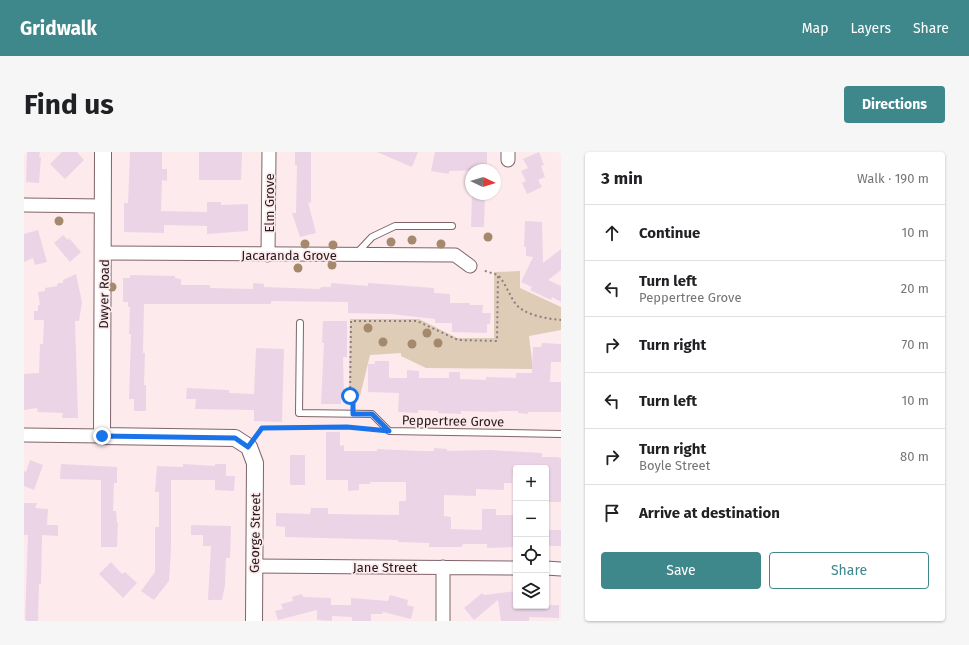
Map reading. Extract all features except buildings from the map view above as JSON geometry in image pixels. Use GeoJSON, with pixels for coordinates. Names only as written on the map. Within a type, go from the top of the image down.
{"type":"FeatureCollection","features":[{"type":"Feature","properties":{"kind":"street","name":"Dwyer Road"},"geometry":{"type":"LineString","coordinates":[[102,436],[104,253],[103,152]]}},
{"type":"Feature","properties":{"kind":"street","name":"Elm Grove"},"geometry":{"type":"LineString","coordinates":[[268,255],[269,152]]}},
{"type":"Feature","properties":{"kind":"street"},"geometry":{"type":"LineString","coordinates":[[24,205],[104,206]]}},
{"type":"Feature","properties":{"kind":"street","name":"Jacaranda Grove"},"geometry":{"type":"LineString","coordinates":[[104,253],[455,255],[470,266]]}},
{"type":"Feature","properties":{"kind":"street"},"geometry":{"type":"LineString","coordinates":[[24,435],[235,438],[248,447]]}},
{"type":"Feature","properties":{"kind":"street","name":"George Street"},"geometry":{"type":"LineString","coordinates":[[248,447],[256,463],[254,621]]}},
{"type":"Feature","properties":{"kind":"street","name":"Jane Street"},"geometry":{"type":"LineString","coordinates":[[254,566],[513,568]]}},
{"type":"Feature","properties":{"kind":"street"},"geometry":{"type":"LineString","coordinates":[[443,567],[443,621]]}},
{"type":"Feature","properties":{"kind":"street"},"geometry":{"type":"LineString","coordinates":[[549,568],[561,568]]}},
{"type":"Feature","properties":{"kind":"lane"},"geometry":{"type":"LineString","coordinates":[[355,255],[372,237],[395,226],[452,226]]}},
{"type":"Feature","properties":{"kind":"lane","name":"Peppertree Grove"},"geometry":{"type":"LineString","coordinates":[[300,323],[299,414],[372,414],[389,431],[561,434]]}},
{"type":"Feature","properties":{"kind":"path"},"geometry":{"type":"LineString","coordinates":[[470,266],[498,275],[506,285],[515,305],[536,317],[561,320]]}},
{"type":"Feature","properties":{"kind":"path"},"geometry":{"type":"LineString","coordinates":[[353,414],[353,400],[350,400],[351,321],[417,321],[458,340],[497,341],[498,275]]}},
{"type":"Feature","properties":{"kind":"path"},"geometry":{"type":"LineString","coordinates":[[248,447],[262,428],[347,427],[389,431]]}},
{"type":"Feature","properties":{"kind":"shaded area"},"geometry":{"type":"Polygon","coordinates":[[[520,271],[520,288],[561,307],[561,330],[529,336],[533,369],[426,368],[401,356],[401,353],[370,355],[360,396],[349,396],[350,319],[419,319],[457,338],[494,338],[494,272],[520,271]]]}},
{"type":"Feature","properties":{"kind":"route"},"geometry":{"type":"LineString","coordinates":[[102,436],[235,438],[248,447],[262,428],[347,427],[389,431],[372,414],[353,414],[353,400],[350,400],[350,396]]}}]}
